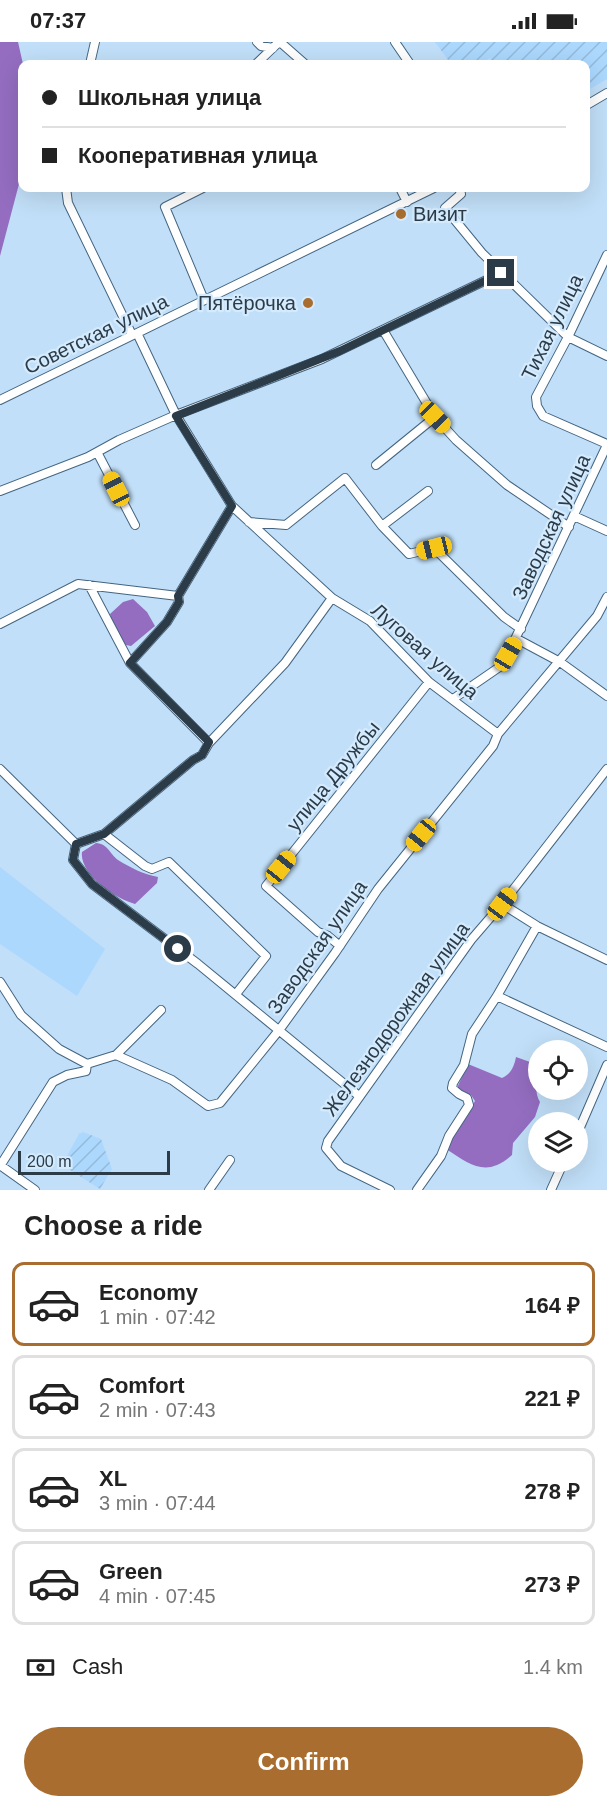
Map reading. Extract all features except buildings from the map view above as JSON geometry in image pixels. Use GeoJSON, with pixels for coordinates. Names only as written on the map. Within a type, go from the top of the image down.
{"type":"FeatureCollection","features":[{"type":"Feature","properties":{"kind":"street"},"geometry":{"type":"LineString","coordinates":[[91,60],[95,42]]}},
{"type":"Feature","properties":{"kind":"street"},"geometry":{"type":"LineString","coordinates":[[257,42],[261,46],[277,44],[299,60]]}},
{"type":"Feature","properties":{"kind":"street"},"geometry":{"type":"LineString","coordinates":[[395,42],[407,60]]}},
{"type":"Feature","properties":{"kind":"street"},"geometry":{"type":"LineString","coordinates":[[260,60],[277,44]]}},
{"type":"Feature","properties":{"kind":"street"},"geometry":{"type":"LineString","coordinates":[[590,103],[607,93]]}},
{"type":"Feature","properties":{"kind":"street","name":"Луговая улица"},"geometry":{"type":"LineString","coordinates":[[67,192],[69,203],[176,416],[232,506],[332,598],[370,621],[429,682],[498,734]]}},
{"type":"Feature","properties":{"kind":"street"},"geometry":{"type":"LineString","coordinates":[[195,192],[165,207],[204,300]]}},
{"type":"Feature","properties":{"kind":"street"},"geometry":{"type":"LineString","coordinates":[[402,192],[407,202]]}},
{"type":"Feature","properties":{"kind":"street","name":"Советская улица"},"geometry":{"type":"LineString","coordinates":[[0,400],[426,192]]}},
{"type":"Feature","properties":{"kind":"street"},"geometry":{"type":"LineString","coordinates":[[460,192],[461,194],[445,208],[482,253],[568,337],[607,356]]}},
{"type":"Feature","properties":{"kind":"street","name":"Тихая улица"},"geometry":{"type":"LineString","coordinates":[[607,255],[536,397],[537,406],[543,416],[607,444]]}},
{"type":"Feature","properties":{"kind":"street"},"geometry":{"type":"LineString","coordinates":[[0,490],[97,452],[176,416],[303,367],[501,273]]}},
{"type":"Feature","properties":{"kind":"street"},"geometry":{"type":"LineString","coordinates":[[383,330],[435,417],[456,440],[507,485],[569,527]]}},
{"type":"Feature","properties":{"kind":"street"},"geometry":{"type":"LineString","coordinates":[[376,465],[435,417]]}},
{"type":"Feature","properties":{"kind":"street","name":"Заводская улица"},"geometry":{"type":"LineString","coordinates":[[453,699],[498,668],[517,639],[607,444]]}},
{"type":"Feature","properties":{"kind":"street"},"geometry":{"type":"LineString","coordinates":[[97,452],[135,525]]}},
{"type":"Feature","properties":{"kind":"street"},"geometry":{"type":"LineString","coordinates":[[249,522],[286,525],[345,478],[382,526],[409,554],[434,548],[504,617],[521,630]]}},
{"type":"Feature","properties":{"kind":"street"},"geometry":{"type":"LineString","coordinates":[[382,526],[428,491]]}},
{"type":"Feature","properties":{"kind":"street"},"geometry":{"type":"LineString","coordinates":[[130,663],[167,622],[179,602],[178,596],[232,506]]}},
{"type":"Feature","properties":{"kind":"street"},"geometry":{"type":"LineString","coordinates":[[574,516],[607,531]]}},
{"type":"Feature","properties":{"kind":"street"},"geometry":{"type":"LineString","coordinates":[[0,624],[78,584],[178,596]]}},
{"type":"Feature","properties":{"kind":"street"},"geometry":{"type":"LineString","coordinates":[[89,585],[130,663],[209,742]]}},
{"type":"Feature","properties":{"kind":"street","name":"Заводская улица"},"geometry":{"type":"LineString","coordinates":[[116,1054],[172,1080],[208,1107],[220,1103],[280,1029],[378,889],[493,746],[498,734],[597,616],[607,597]]}},
{"type":"Feature","properties":{"kind":"street"},"geometry":{"type":"LineString","coordinates":[[76,844],[104,834],[202,755],[209,742],[285,663],[332,598]]}},
{"type":"Feature","properties":{"kind":"street"},"geometry":{"type":"LineString","coordinates":[[517,639],[560,662],[607,696]]}},
{"type":"Feature","properties":{"kind":"street","name":"улица Дружбы"},"geometry":{"type":"LineString","coordinates":[[339,946],[328,936],[318,932],[266,886],[429,682]]}},
{"type":"Feature","properties":{"kind":"street"},"geometry":{"type":"LineString","coordinates":[[0,769],[76,844]]}},
{"type":"Feature","properties":{"kind":"street","name":"Железнодорожная улица"},"geometry":{"type":"LineString","coordinates":[[390,1190],[341,1166],[326,1148],[328,1141],[471,940],[502,904],[607,769]]}},
{"type":"Feature","properties":{"kind":"street"},"geometry":{"type":"LineString","coordinates":[[104,834],[145,866],[152,869],[169,862],[266,956],[236,994]]}},
{"type":"Feature","properties":{"kind":"street"},"geometry":{"type":"LineString","coordinates":[[76,844],[73,860],[92,884],[236,994],[359,1096]]}},
{"type":"Feature","properties":{"kind":"street"},"geometry":{"type":"LineString","coordinates":[[502,904],[537,926],[607,960]]}},
{"type":"Feature","properties":{"kind":"street"},"geometry":{"type":"LineString","coordinates":[[417,1190],[441,1156],[449,1136],[469,1105],[467,1098],[452,1088],[464,1065],[472,1034],[497,996],[537,926]]}},
{"type":"Feature","properties":{"kind":"street"},"geometry":{"type":"LineString","coordinates":[[0,982],[21,1015],[59,1049],[87,1064],[116,1054],[161,1010]]}},
{"type":"Feature","properties":{"kind":"street"},"geometry":{"type":"LineString","coordinates":[[497,996],[607,1047]]}},
{"type":"Feature","properties":{"kind":"street"},"geometry":{"type":"LineString","coordinates":[[35,1190],[0,1165],[54,1082],[68,1075],[86,1071],[87,1064]]}},
{"type":"Feature","properties":{"kind":"street"},"geometry":{"type":"LineString","coordinates":[[587,1112],[607,1065]]}},
{"type":"Feature","properties":{"kind":"street"},"geometry":{"type":"LineString","coordinates":[[209,1190],[230,1160]]}},
{"type":"Feature","properties":{"kind":"street"},"geometry":{"type":"LineString","coordinates":[[551,1190],[559,1172]]}},
{"type":"Feature","properties":{"kind":"shaded area"},"geometry":{"type":"Polygon","coordinates":[[[0,42],[18,42],[22,60],[18,60],[18,188],[0,256],[0,42]]]}},
{"type":"Feature","properties":{"kind":"shaded area"},"geometry":{"type":"Polygon","coordinates":[[[435,42],[607,42],[607,79],[590,89],[590,60],[492,60],[490,58],[487,60],[448,60],[435,42]]]}},
{"type":"Feature","properties":{"kind":"shaded area"},"geometry":{"type":"Polygon","coordinates":[[[133,599],[147,612],[155,626],[131,646],[126,645],[113,626],[110,614],[123,602],[133,599]]]}},
{"type":"Feature","properties":{"kind":"shaded area"},"geometry":{"type":"Polygon","coordinates":[[[96,843],[103,845],[118,860],[128,866],[158,877],[157,883],[135,904],[118,897],[92,877],[86,869],[82,852],[96,843]]]}},
{"type":"Feature","properties":{"kind":"shaded area"},"geometry":{"type":"Polygon","coordinates":[[[0,867],[105,949],[77,996],[0,944],[0,867]]]}},
{"type":"Feature","properties":{"kind":"shaded area"},"geometry":{"type":"Polygon","coordinates":[[[516,1057],[528,1061],[528,1100],[539,1100],[540,1102],[537,1112],[528,1112],[528,1125],[513,1143],[512,1155],[494,1166],[479,1167],[446,1149],[475,1101],[471,1095],[457,1088],[468,1064],[502,1078],[512,1070],[516,1057]]]}},
{"type":"Feature","properties":{"kind":"shaded area"},"geometry":{"type":"Polygon","coordinates":[[[83,1132],[101,1139],[112,1169],[100,1189],[62,1165],[79,1134],[83,1132]]]}},
{"type":"Feature","properties":{"kind":"place","name":"Визит"},"geometry":{"type":"Point","coordinates":[401,214]}},
{"type":"Feature","properties":{"kind":"place","name":"Пятёрочка"},"geometry":{"type":"Point","coordinates":[308,303]}},
{"type":"Feature","properties":{"kind":"route"},"geometry":{"type":"LineString","coordinates":[[178,949],[92,884],[73,860],[76,844],[104,834],[202,755],[209,742],[130,663],[167,622],[179,602],[178,596],[232,506],[176,416],[340,351],[501,273]]}}]}
